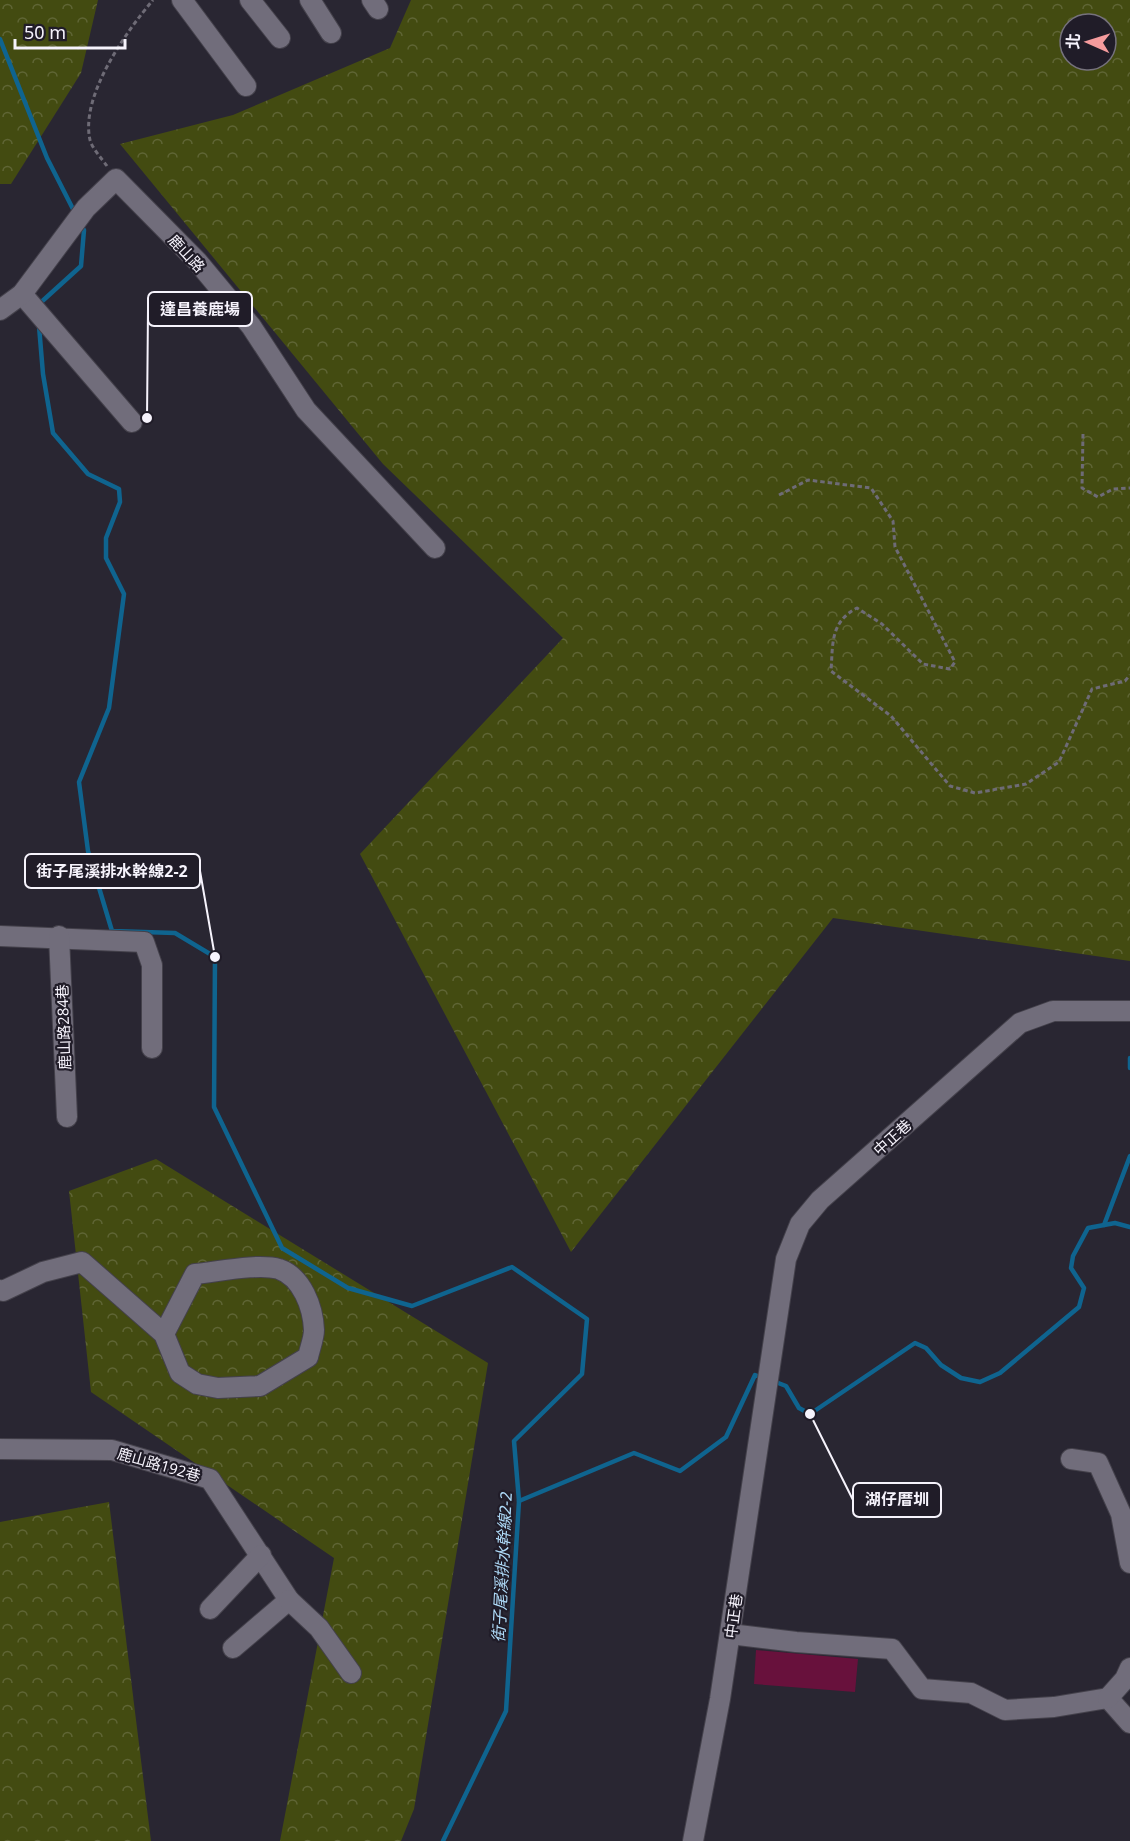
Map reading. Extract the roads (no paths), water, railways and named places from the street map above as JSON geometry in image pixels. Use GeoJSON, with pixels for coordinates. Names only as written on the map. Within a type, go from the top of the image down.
{"type":"FeatureCollection","features":[{"type":"Feature","properties":{"kind":"street"},"geometry":{"type":"LineString","coordinates":[[182,0],[246,86]]}},
{"type":"Feature","properties":{"kind":"street"},"geometry":{"type":"LineString","coordinates":[[250,0],[279,38]]}},
{"type":"Feature","properties":{"kind":"street"},"geometry":{"type":"LineString","coordinates":[[310,0],[331,33]]}},
{"type":"Feature","properties":{"kind":"street","name":"鹿山路"},"geometry":{"type":"LineString","coordinates":[[22,294],[86,208],[116,179],[197,261],[251,326],[306,410],[435,548]]}},
{"type":"Feature","properties":{"kind":"street"},"geometry":{"type":"LineString","coordinates":[[0,310],[22,294],[132,422]]}},
{"type":"Feature","properties":{"kind":"street"},"geometry":{"type":"LineString","coordinates":[[0,936],[59,936],[144,942],[152,965],[152,1048]]}},
{"type":"Feature","properties":{"kind":"street","name":"鹿山路284巷"},"geometry":{"type":"LineString","coordinates":[[59,936],[67,1117]]}},
{"type":"Feature","properties":{"kind":"street","name":"中正巷"},"geometry":{"type":"LineString","coordinates":[[693,1841],[730,1634],[786,1259],[800,1224],[820,1200],[1020,1023],[1053,1011],[1126,1010]]}},
{"type":"Feature","properties":{"kind":"street"},"geometry":{"type":"LineString","coordinates":[[0,1290],[3,1292],[44,1272],[82,1262],[164,1334],[180,1373],[198,1384],[218,1388],[260,1386],[290,1369],[308,1357],[314,1331],[310,1302],[294,1279],[279,1269],[261,1268],[195,1274],[164,1334]]}},
{"type":"Feature","properties":{"kind":"street","name":"鹿山路192巷"},"geometry":{"type":"LineString","coordinates":[[0,1449],[112,1450],[210,1479],[289,1600],[319,1628],[351,1673]]}},
{"type":"Feature","properties":{"kind":"street"},"geometry":{"type":"LineString","coordinates":[[1071,1460],[1098,1463],[1126,1511],[1130,1563]]}},
{"type":"Feature","properties":{"kind":"street"},"geometry":{"type":"LineString","coordinates":[[210,1609],[261,1555]]}},
{"type":"Feature","properties":{"kind":"street"},"geometry":{"type":"LineString","coordinates":[[233,1648],[289,1600]]}},
{"type":"Feature","properties":{"kind":"street"},"geometry":{"type":"LineString","coordinates":[[730,1634],[796,1642],[892,1649],[922,1689],[971,1693],[1005,1710],[1054,1707],[1108,1698],[1125,1679],[1130,1668]]}},
{"type":"Feature","properties":{"kind":"street"},"geometry":{"type":"LineString","coordinates":[[1108,1698],[1130,1723]]}},
{"type":"Feature","properties":{"kind":"waterway","name":"街子尾溪排水幹線2-2"},"geometry":{"type":"LineString","coordinates":[[0,39],[47,158],[75,213]]}},
{"type":"Feature","properties":{"kind":"waterway","name":"街子尾溪排水幹線2-2"},"geometry":{"type":"LineString","coordinates":[[38,305],[81,266],[84,230],[80,223]]}},
{"type":"Feature","properties":{"kind":"waterway","name":"街子尾溪排水幹線2-2"},"geometry":{"type":"LineString","coordinates":[[39,326],[43,374],[53,433],[88,474],[119,489],[120,502],[106,538],[106,558],[124,594],[109,708],[79,782],[88,851],[112,931],[175,933],[215,957],[214,1107],[282,1248],[348,1288],[412,1306],[512,1267],[587,1319],[582,1374],[514,1441],[519,1501],[506,1711],[443,1841]]}},
{"type":"Feature","properties":{"kind":"waterway"},"geometry":{"type":"LineString","coordinates":[[1130,1058],[1130,1068]]}},
{"type":"Feature","properties":{"kind":"waterway"},"geometry":{"type":"LineString","coordinates":[[1104,1225],[1130,1156]]}},
{"type":"Feature","properties":{"kind":"waterway"},"geometry":{"type":"LineString","coordinates":[[773,1381],[786,1386],[799,1408],[810,1414],[915,1343],[926,1348],[941,1365],[961,1378],[980,1382],[1000,1373],[1079,1307],[1084,1288],[1071,1268],[1073,1256],[1088,1228],[1115,1223],[1130,1227]]}},
{"type":"Feature","properties":{"kind":"waterway"},"geometry":{"type":"LineString","coordinates":[[519,1501],[634,1453],[680,1471],[726,1437],[755,1375],[762,1378]]}},
{"type":"Feature","properties":{"kind":"place","name":"達昌養鹿場"},"geometry":{"type":"Point","coordinates":[147,418]}},
{"type":"Feature","properties":{"kind":"place","name":"街子尾溪排水幹線2-2"},"geometry":{"type":"Point","coordinates":[215,957]}},
{"type":"Feature","properties":{"kind":"place","name":"湖仔厝圳"},"geometry":{"type":"Point","coordinates":[810,1414]}}]}
